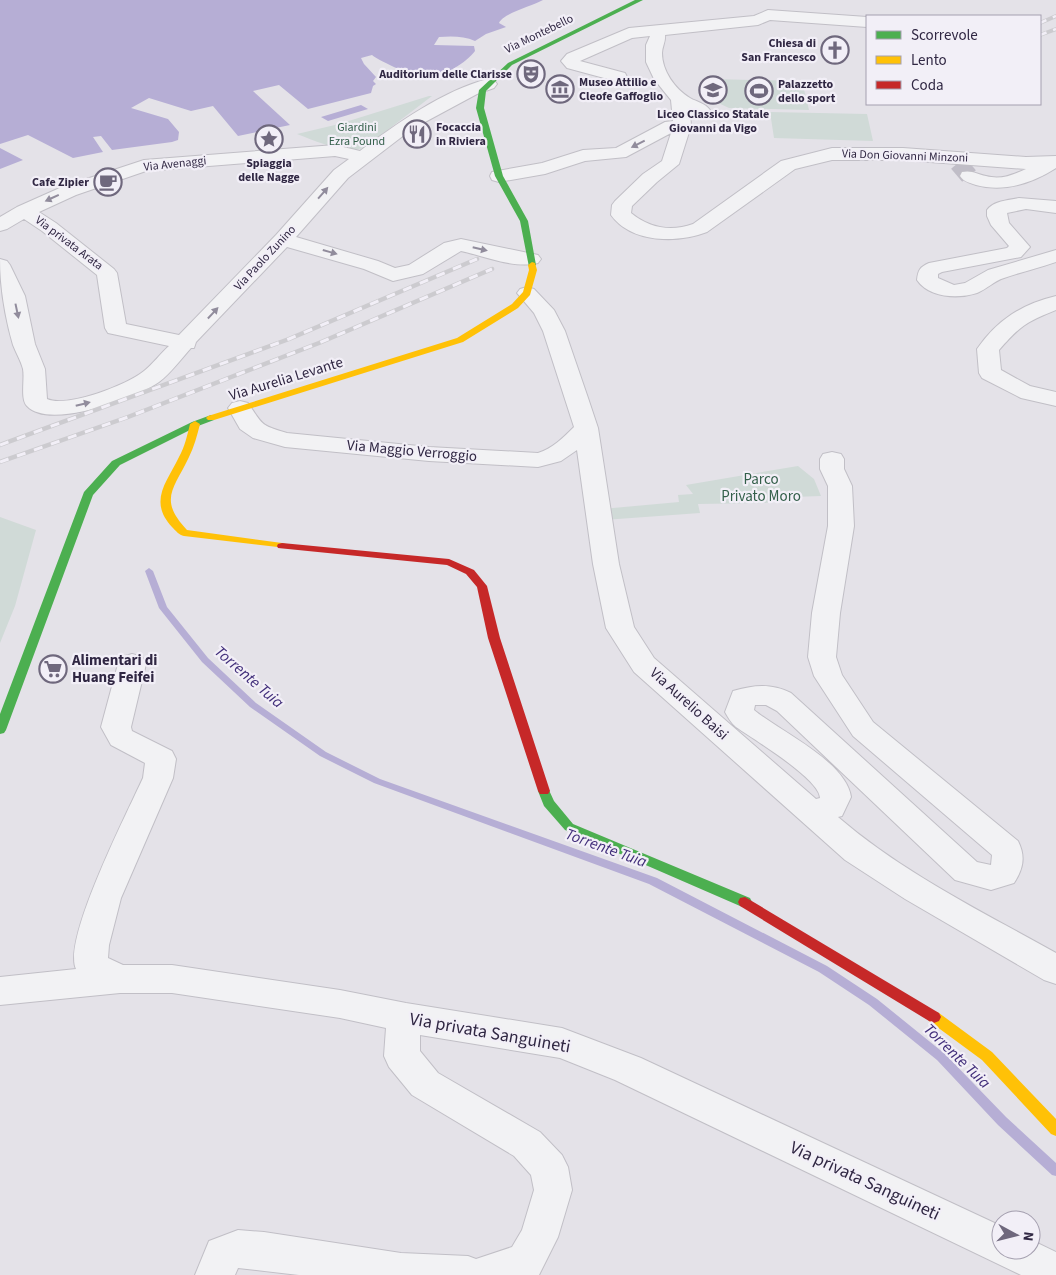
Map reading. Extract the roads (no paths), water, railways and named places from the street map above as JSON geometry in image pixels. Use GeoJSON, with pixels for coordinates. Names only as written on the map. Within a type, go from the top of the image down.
{"type":"FeatureCollection","features":[{"type":"Feature","properties":{"kind":"main road","name":"Via Montebello"},"geometry":{"type":"LineString","coordinates":[[488,84],[504,67],[640,0]]}},
{"type":"Feature","properties":{"kind":"main road"},"geometry":{"type":"LineString","coordinates":[[488,84],[483,90],[480,108],[499,176],[524,221],[533,270],[527,293]]}},
{"type":"Feature","properties":{"kind":"main road","name":"Via Aurelia Levante"},"geometry":{"type":"LineString","coordinates":[[0,730],[88,494],[116,463],[195,424],[240,408],[460,340],[515,306],[527,293]]}},
{"type":"Feature","properties":{"kind":"main road"},"geometry":{"type":"LineString","coordinates":[[195,424],[189,447],[166,490],[166,511],[174,524],[184,532],[205,538],[448,562],[470,572],[482,586],[497,647],[525,738],[548,803],[569,827],[744,901],[932,1016],[987,1056],[1056,1129]]}},
{"type":"Feature","properties":{"kind":"street"},"geometry":{"type":"LineString","coordinates":[[619,77],[569,61],[629,33],[656,32],[758,20],[762,10],[866,22]]}},
{"type":"Feature","properties":{"kind":"street"},"geometry":{"type":"LineString","coordinates":[[656,32],[658,37],[654,43],[653,54],[658,72],[680,100],[701,110]]}},
{"type":"Feature","properties":{"kind":"street","name":"Via Paolo Zunino"},"geometry":{"type":"LineString","coordinates":[[0,265],[14,296],[24,344],[34,369],[36,403],[48,408],[64,408],[85,404],[123,391],[150,377],[186,342],[341,174],[361,157],[406,124],[471,90],[488,84]]}},
{"type":"Feature","properties":{"kind":"street","name":"Via Don Giovanni Minzoni"},"geometry":{"type":"LineString","coordinates":[[680,100],[682,126],[670,164],[650,178],[622,205],[621,215],[640,228],[656,233],[690,232],[710,223],[788,165],[832,154],[851,153],[961,165],[1056,162]]}},
{"type":"Feature","properties":{"kind":"street"},"geometry":{"type":"LineString","coordinates":[[499,176],[545,168],[583,156],[620,153],[671,126],[682,126]]}},
{"type":"Feature","properties":{"kind":"street","name":"Via Avenaggi"},"geometry":{"type":"LineString","coordinates":[[0,225],[24,211],[69,191],[144,166],[335,150],[361,157]]}},
{"type":"Feature","properties":{"kind":"street"},"geometry":{"type":"LineString","coordinates":[[961,165],[982,182],[995,183],[1020,179],[1029,173],[1044,168],[1056,168]]}},
{"type":"Feature","properties":{"kind":"street"},"geometry":{"type":"LineString","coordinates":[[1056,207],[1024,202],[997,210],[996,217],[1000,224],[1016,238],[1020,247],[1014,253],[936,267],[928,271],[927,280],[940,288],[954,291],[971,288],[994,274],[1056,256]]}},
{"type":"Feature","properties":{"kind":"street","name":"Via privata Arata"},"geometry":{"type":"LineString","coordinates":[[24,211],[50,227],[108,273],[116,328],[186,342]]}},
{"type":"Feature","properties":{"kind":"street"},"geometry":{"type":"LineString","coordinates":[[283,238],[371,265],[393,275],[416,270],[451,247],[461,245],[517,258],[531,259]]}},
{"type":"Feature","properties":{"kind":"street","name":"Via Aurelio Baisi"},"geometry":{"type":"LineString","coordinates":[[527,293],[543,310],[554,331],[586,428],[592,485],[620,628],[644,665],[856,851],[916,890],[1056,970]]}},
{"type":"Feature","properties":{"kind":"street"},"geometry":{"type":"LineString","coordinates":[[1056,302],[1022,316],[1010,324],[988,349],[990,373],[1015,390],[1034,396],[1056,399]]}},
{"type":"Feature","properties":{"kind":"street","name":"Via Maggio Verroggio"},"geometry":{"type":"LineString","coordinates":[[240,408],[248,424],[261,432],[285,440],[429,454],[538,460],[551,458],[565,448],[586,428]]}},
{"type":"Feature","properties":{"kind":"street"},"geometry":{"type":"LineString","coordinates":[[811,811],[831,808],[836,800],[835,792],[823,774],[745,719],[739,712],[742,698],[763,694],[774,695],[787,704],[966,871],[980,877],[997,878],[1006,872],[1009,865],[1007,850],[863,729],[828,676],[822,657],[826,613],[841,526],[840,486],[832,468],[832,459]]}},
{"type":"Feature","properties":{"kind":"street"},"geometry":{"type":"LineString","coordinates":[[120,979],[92,965],[92,945],[105,898],[158,778],[161,759],[121,738],[116,727],[132,664]]}},
{"type":"Feature","properties":{"kind":"street","name":"Via privata Sanguineti"},"geometry":{"type":"LineString","coordinates":[[0,991],[120,979],[172,979],[340,1004],[406,1018],[562,1043],[628,1069],[991,1241]]}},
{"type":"Feature","properties":{"kind":"street"},"geometry":{"type":"LineString","coordinates":[[406,1018],[402,1038],[402,1056],[425,1084],[527,1144],[549,1167],[553,1190],[539,1237],[525,1262],[484,1275]]}},
{"type":"Feature","properties":{"kind":"street"},"geometry":{"type":"LineString","coordinates":[[215,1275],[223,1254],[238,1249],[264,1251],[401,1272],[468,1275]]}},
{"type":"Feature","properties":{"kind":"street"},"geometry":{"type":"LineString","coordinates":[[1031,1260],[1050,1269],[1056,1275]]}},
{"type":"Feature","properties":{"kind":"waterway","name":"Torrente Tuia"},"geometry":{"type":"LineString","coordinates":[[149,571],[163,608],[205,660],[253,705],[323,754],[377,781],[653,881],[823,969],[873,1002],[941,1057],[1002,1121],[1056,1171]]}},
{"type":"Feature","properties":{"kind":"tunnel"},"geometry":{"type":"LineString","coordinates":[[958,163],[969,176]]}},
{"type":"Feature","properties":{"kind":"railway"},"geometry":{"type":"LineString","coordinates":[[1041,23],[1056,16]]}},
{"type":"Feature","properties":{"kind":"railway"},"geometry":{"type":"LineString","coordinates":[[1041,35],[1056,29]]}},
{"type":"Feature","properties":{"kind":"railway"},"geometry":{"type":"LineString","coordinates":[[0,445],[289,339],[477,259]]}},
{"type":"Feature","properties":{"kind":"railway"},"geometry":{"type":"LineString","coordinates":[[0,462],[128,417],[319,343],[492,269]]}},
{"type":"Feature","properties":{"kind":"place","name":"Chiesa di San Francesco"},"geometry":{"type":"Point","coordinates":[835,50]}},
{"type":"Feature","properties":{"kind":"place","name":"Auditorium delle Clarisse"},"geometry":{"type":"Point","coordinates":[531,74]}},
{"type":"Feature","properties":{"kind":"place","name":"Museo Attilio e Cleofe Gaffoglio"},"geometry":{"type":"Point","coordinates":[560,89]}},
{"type":"Feature","properties":{"kind":"place","name":"Liceo Classico Statale Giovanni da Vigo"},"geometry":{"type":"Point","coordinates":[713,90]}},
{"type":"Feature","properties":{"kind":"place","name":"Palazzetto dello sport"},"geometry":{"type":"Point","coordinates":[759,91]}},
{"type":"Feature","properties":{"kind":"place","name":"Focaccia in Riviera"},"geometry":{"type":"Point","coordinates":[417,134]}},
{"type":"Feature","properties":{"kind":"place","name":"Spiaggia delle Nagge"},"geometry":{"type":"Point","coordinates":[269,139]}},
{"type":"Feature","properties":{"kind":"place","name":"Cafe Zipier"},"geometry":{"type":"Point","coordinates":[108,182]}},
{"type":"Feature","properties":{"kind":"place","name":"Alimentari di Huang Feifei"},"geometry":{"type":"Point","coordinates":[53,669]}},
{"type":"Feature","properties":{"kind":"park label","name":"Giardini Ezra Pound"},"geometry":{"type":"Point","coordinates":[357,134]}},
{"type":"Feature","properties":{"kind":"park label","name":"Parco Privato Moro"},"geometry":{"type":"Point","coordinates":[761,488]}}]}
